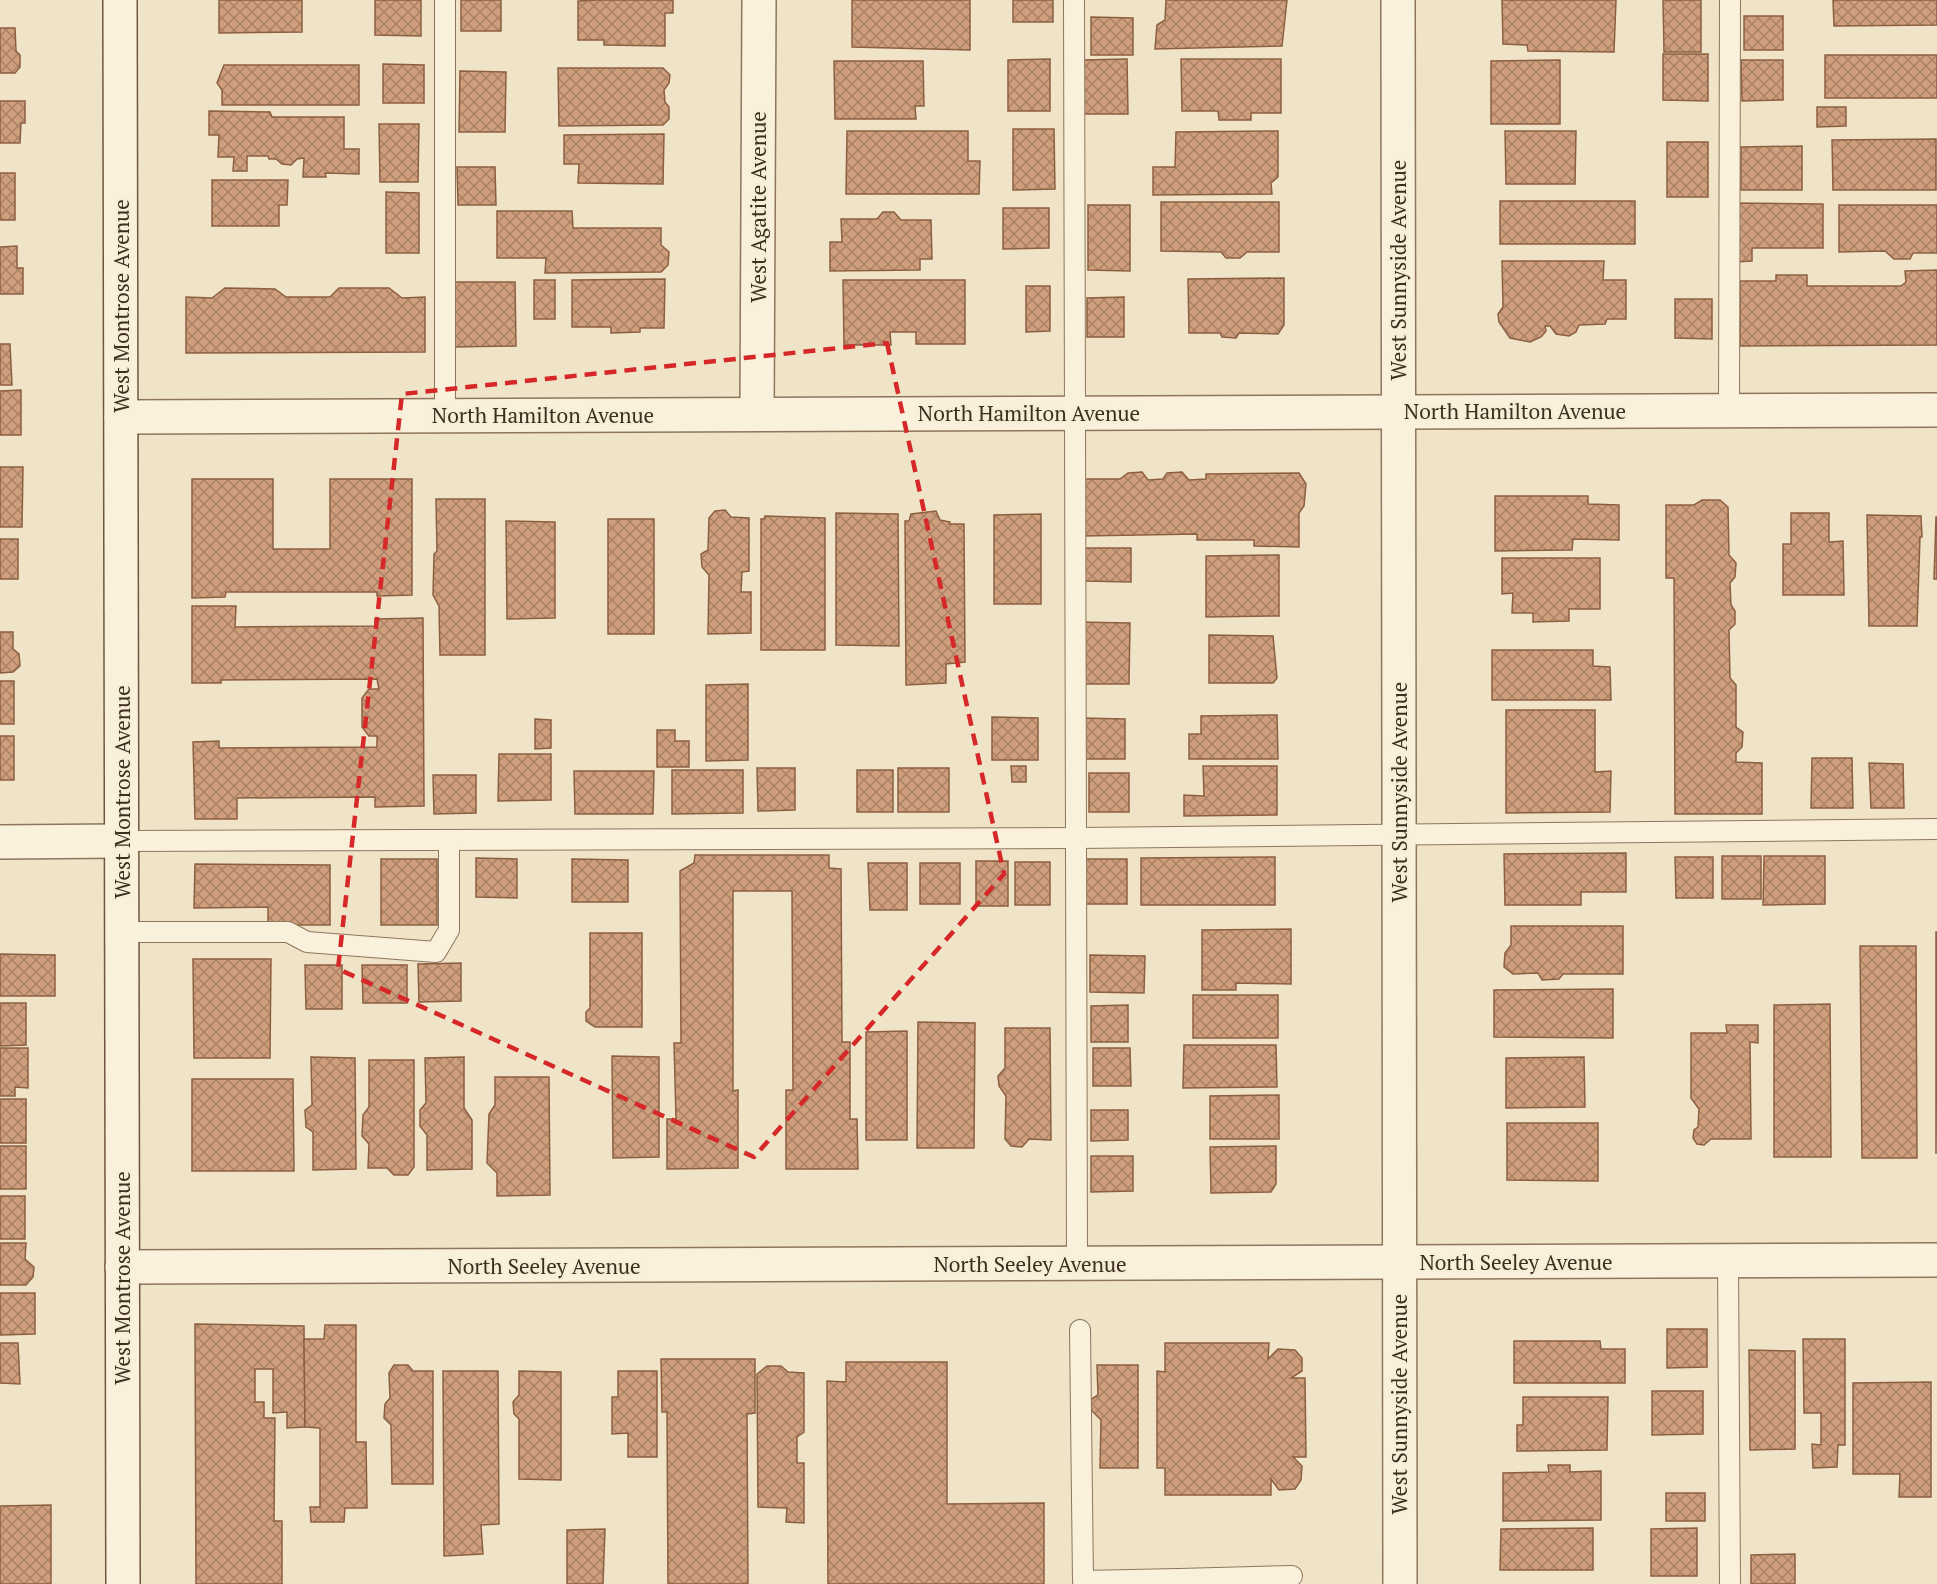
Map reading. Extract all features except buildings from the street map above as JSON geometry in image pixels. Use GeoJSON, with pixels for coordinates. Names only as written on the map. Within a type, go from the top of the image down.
{"type":"FeatureCollection","features":[{"type":"Feature","properties":{"kind":"street","name":"West Montrose Avenue"},"geometry":{"type":"LineString","coordinates":[[120,0],[123,1584]]}},
{"type":"Feature","properties":{"kind":"street","name":"West Agatite Avenue"},"geometry":{"type":"LineString","coordinates":[[757,414],[759,0]]}},
{"type":"Feature","properties":{"kind":"street","name":"West Sunnyside Avenue"},"geometry":{"type":"LineString","coordinates":[[1398,0],[1400,1584]]}},
{"type":"Feature","properties":{"kind":"street","name":"North Hamilton Avenue"},"geometry":{"type":"LineString","coordinates":[[121,417],[1937,410]]}},
{"type":"Feature","properties":{"kind":"street"},"geometry":{"type":"LineString","coordinates":[[0,842],[121,841]]}},
{"type":"Feature","properties":{"kind":"street","name":"North Seeley Avenue"},"geometry":{"type":"LineString","coordinates":[[122,1267],[1937,1260]]}},
{"type":"Feature","properties":{"kind":"lane"},"geometry":{"type":"LineString","coordinates":[[445,0],[445,416]]}},
{"type":"Feature","properties":{"kind":"lane"},"geometry":{"type":"LineString","coordinates":[[1074,0],[1077,1263]]}},
{"type":"Feature","properties":{"kind":"lane"},"geometry":{"type":"LineString","coordinates":[[1729,410],[1730,0]]}},
{"type":"Feature","properties":{"kind":"lane"},"geometry":{"type":"LineString","coordinates":[[121,841],[449,842],[1076,838],[1937,829]]}},
{"type":"Feature","properties":{"kind":"lane"},"geometry":{"type":"LineString","coordinates":[[122,932],[288,932],[308,942],[436,952],[449,930],[449,842]]}},
{"type":"Feature","properties":{"kind":"lane"},"geometry":{"type":"LineString","coordinates":[[1728,1261],[1730,1584]]}},
{"type":"Feature","properties":{"kind":"lane"},"geometry":{"type":"LineString","coordinates":[[1080,1330],[1083,1581],[1180,1581],[1292,1576]]}},
{"type":"Feature","properties":{"kind":"highlighted area"},"geometry":{"type":"Polygon","coordinates":[[[887,343],[1004,874],[754,1157],[338,969],[402,394],[887,343]]]}}]}
